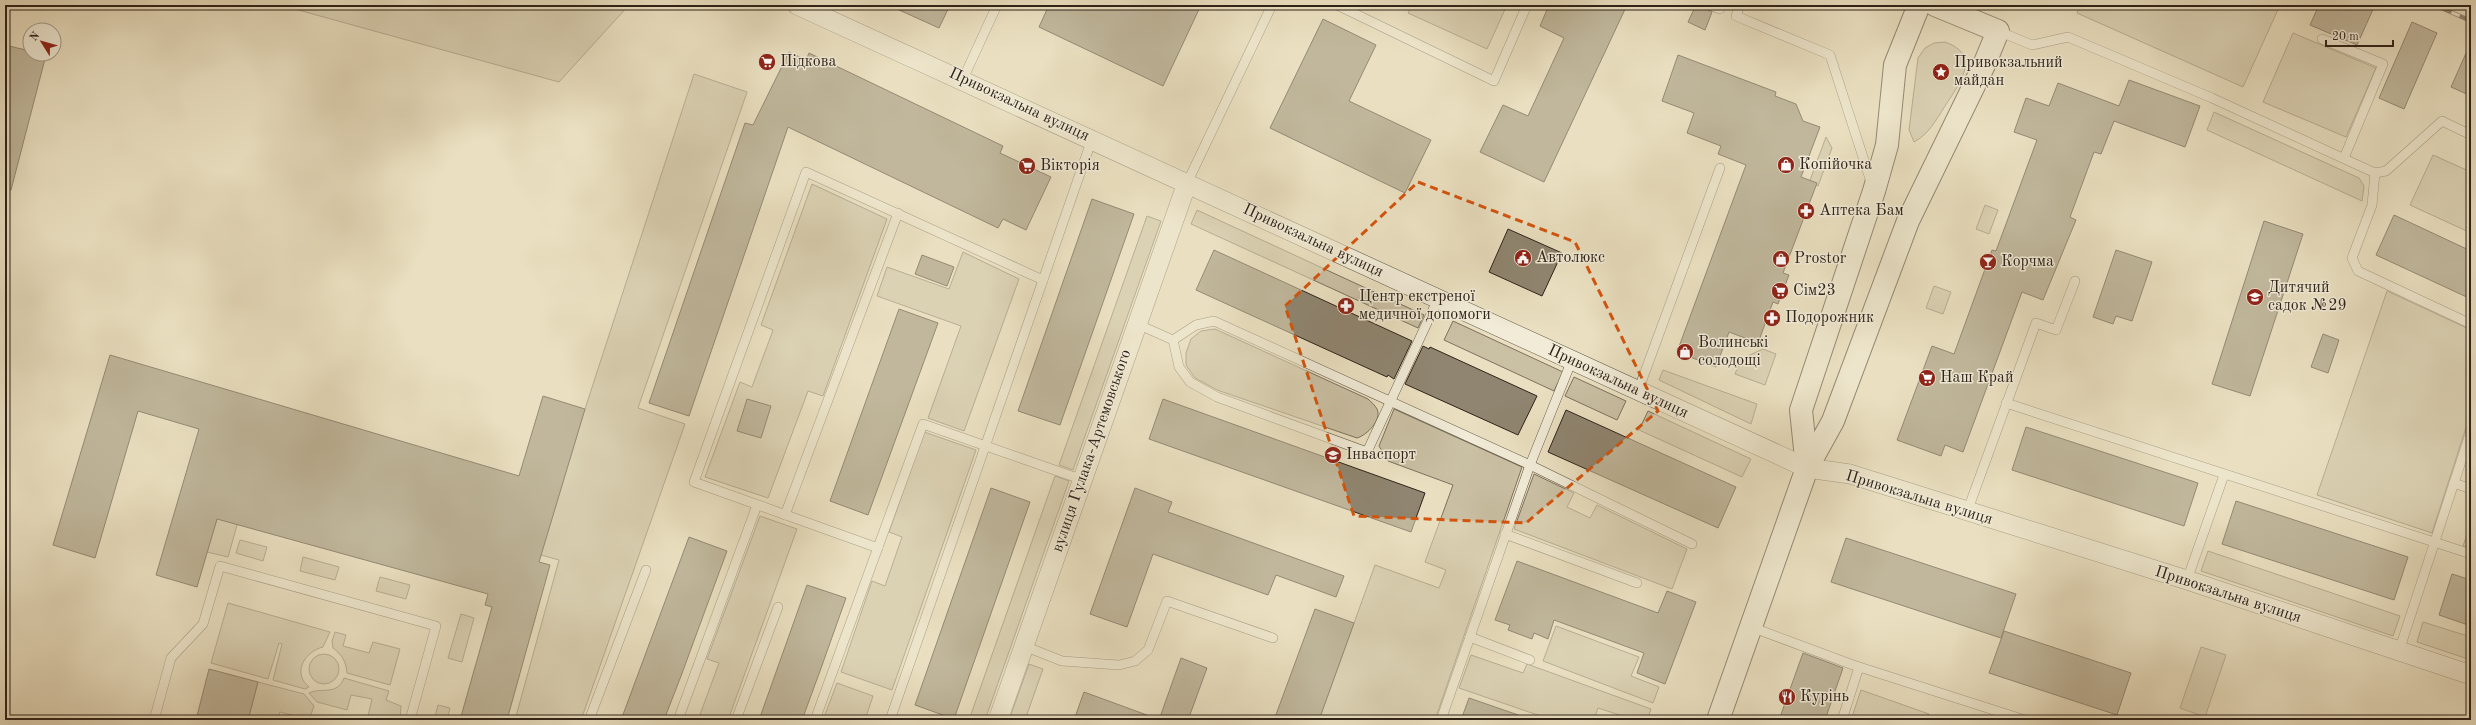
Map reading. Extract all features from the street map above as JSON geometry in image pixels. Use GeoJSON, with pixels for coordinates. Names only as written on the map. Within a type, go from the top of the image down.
{"type":"FeatureCollection","features":[{"type":"Feature","properties":{"kind":"street","name":"Привокзальна вулиця"},"geometry":{"type":"LineString","coordinates":[[797,5],[963,79],[1807,468],[1850,474],[1966,512],[2186,580],[2471,675]]}},
{"type":"Feature","properties":{"kind":"street"},"geometry":{"type":"LineString","coordinates":[[1807,468],[1801,410],[1874,191],[1887,145],[1895,65],[1919,5]]}},
{"type":"Feature","properties":{"kind":"street"},"geometry":{"type":"LineString","coordinates":[[1718,720],[1807,468],[1833,422],[1908,221],[1984,65],[1998,31],[1935,5]]}},
{"type":"Feature","properties":{"kind":"street","name":"вулиця Гулака-Артемовського"},"geometry":{"type":"LineString","coordinates":[[998,720],[1187,183]]}},
{"type":"Feature","properties":{"kind":"lane"},"geometry":{"type":"LineString","coordinates":[[963,79],[997,5]]}},
{"type":"Feature","properties":{"kind":"lane"},"geometry":{"type":"LineString","coordinates":[[1187,183],[1272,5]]}},
{"type":"Feature","properties":{"kind":"lane"},"geometry":{"type":"LineString","coordinates":[[1337,5],[1494,81],[1527,5]]}},
{"type":"Feature","properties":{"kind":"lane"},"geometry":{"type":"LineString","coordinates":[[1710,5],[1720,9]]}},
{"type":"Feature","properties":{"kind":"lane"},"geometry":{"type":"LineString","coordinates":[[1740,5],[1736,16],[1830,55],[1874,191]]}},
{"type":"Feature","properties":{"kind":"lane"},"geometry":{"type":"LineString","coordinates":[[1998,31],[2032,45],[2068,37],[2212,98],[2375,173],[2386,171],[2442,122],[2471,135]]}},
{"type":"Feature","properties":{"kind":"lane"},"geometry":{"type":"LineString","coordinates":[[2322,39],[2383,64],[2344,158]]}},
{"type":"Feature","properties":{"kind":"lane"},"geometry":{"type":"LineString","coordinates":[[890,720],[1092,139]]}},
{"type":"Feature","properties":{"kind":"lane"},"geometry":{"type":"LineString","coordinates":[[1638,391],[1720,168]]}},
{"type":"Feature","properties":{"kind":"lane"},"geometry":{"type":"LineString","coordinates":[[878,548],[694,482],[806,172],[1043,280]]}},
{"type":"Feature","properties":{"kind":"lane"},"geometry":{"type":"LineString","coordinates":[[2375,173],[2372,205],[2352,258],[2358,271],[2471,324]]}},
{"type":"Feature","properties":{"kind":"lane"},"geometry":{"type":"LineString","coordinates":[[784,515],[898,213]]}},
{"type":"Feature","properties":{"kind":"lane"},"geometry":{"type":"LineString","coordinates":[[1966,512],[2036,323],[2056,330],[2075,281]]}},
{"type":"Feature","properties":{"kind":"lane"},"geometry":{"type":"LineString","coordinates":[[1173,340],[1179,366],[1190,382],[1217,397],[1367,452],[1438,299]]}},
{"type":"Feature","properties":{"kind":"lane"},"geometry":{"type":"LineString","coordinates":[[1173,340],[1196,325],[1214,321],[1530,465],[1692,544]]}},
{"type":"Feature","properties":{"kind":"lane"},"geometry":{"type":"LineString","coordinates":[[1137,324],[1173,340]]}},
{"type":"Feature","properties":{"kind":"lane"},"geometry":{"type":"LineString","coordinates":[[1441,720],[1530,465],[1572,360]]}},
{"type":"Feature","properties":{"kind":"lane"},"geometry":{"type":"LineString","coordinates":[[2006,404],[2471,554]]}},
{"type":"Feature","properties":{"kind":"lane"},"geometry":{"type":"LineString","coordinates":[[815,720],[923,424],[1082,480]]}},
{"type":"Feature","properties":{"kind":"lane"},"geometry":{"type":"LineString","coordinates":[[2400,651],[2471,431]]}},
{"type":"Feature","properties":{"kind":"lane"},"geometry":{"type":"LineString","coordinates":[[2186,580],[2224,475]]}},
{"type":"Feature","properties":{"kind":"lane"},"geometry":{"type":"LineString","coordinates":[[2454,483],[2471,489]]}},
{"type":"Feature","properties":{"kind":"lane"},"geometry":{"type":"LineString","coordinates":[[678,720],[758,505]]}},
{"type":"Feature","properties":{"kind":"lane"},"geometry":{"type":"LineString","coordinates":[[1505,534],[1637,583]]}},
{"type":"Feature","properties":{"kind":"lane"},"geometry":{"type":"LineString","coordinates":[[154,720],[171,658],[203,624],[220,566],[436,626],[410,720]]}},
{"type":"Feature","properties":{"kind":"lane"},"geometry":{"type":"LineString","coordinates":[[589,720],[646,570]]}},
{"type":"Feature","properties":{"kind":"lane"},"geometry":{"type":"LineString","coordinates":[[1024,646],[1062,661],[1119,665],[1130,662],[1148,650],[1167,601],[1273,638]]}},
{"type":"Feature","properties":{"kind":"lane"},"geometry":{"type":"LineString","coordinates":[[736,720],[778,607]]}},
{"type":"Feature","properties":{"kind":"lane"},"geometry":{"type":"LineString","coordinates":[[1750,627],[1860,667],[2025,720]]}},
{"type":"Feature","properties":{"kind":"lane"},"geometry":{"type":"LineString","coordinates":[[1470,637],[1530,660]]}},
{"type":"Feature","properties":{"kind":"lane"},"geometry":{"type":"LineString","coordinates":[[1842,720],[1860,667]]}},
{"type":"Feature","properties":{"kind":"highlighted area"},"geometry":{"type":"Polygon","coordinates":[[[1418,182],[1575,242],[1658,411],[1526,523],[1354,516],[1285,306],[1418,182]]]}},
{"type":"Feature","properties":{"kind":"shaded area"},"geometry":{"type":"Polygon","coordinates":[[[280,5],[629,5],[559,82],[280,5]]]}},
{"type":"Feature","properties":{"kind":"shaded area"},"geometry":{"type":"Polygon","coordinates":[[[1412,5],[1507,5],[1487,49],[1408,13],[1412,5]]]}},
{"type":"Feature","properties":{"kind":"shaded area"},"geometry":{"type":"Polygon","coordinates":[[[2080,5],[2280,5],[2243,87],[2077,13],[2080,5]]]}},
{"type":"Feature","properties":{"kind":"shaded area"},"geometry":{"type":"Polygon","coordinates":[[[2293,33],[2376,68],[2346,137],[2263,102],[2293,33]]]}},
{"type":"Feature","properties":{"kind":"shaded area"},"geometry":{"type":"Polygon","coordinates":[[[1945,42],[1963,54],[1965,62],[1964,70],[1957,88],[1935,121],[1924,135],[1914,142],[1909,130],[1918,58],[1925,48],[1934,43],[1945,42]]]}},
{"type":"Feature","properties":{"kind":"shaded area"},"geometry":{"type":"Polygon","coordinates":[[[694,74],[747,92],[638,408],[685,424],[581,720],[515,720],[559,560],[480,538],[254,465],[228,557],[207,552],[241,440],[548,531],[585,409],[694,74]]]}},
{"type":"Feature","properties":{"kind":"shaded area"},"geometry":{"type":"Polygon","coordinates":[[[2214,112],[2359,178],[2364,186],[2362,201],[2207,130],[2214,112]]]}},
{"type":"Feature","properties":{"kind":"shaded area"},"geometry":{"type":"Polygon","coordinates":[[[1826,137],[1832,148],[1818,186],[1809,183],[1826,137]]]}},
{"type":"Feature","properties":{"kind":"shaded area"},"geometry":{"type":"Polygon","coordinates":[[[2433,155],[2471,172],[2471,233],[2410,205],[2433,155]]]}},
{"type":"Feature","properties":{"kind":"shaded area"},"geometry":{"type":"Polygon","coordinates":[[[812,184],[887,219],[823,396],[808,391],[768,498],[705,477],[740,382],[752,387],[773,330],[761,325],[812,184]]]}},
{"type":"Feature","properties":{"kind":"shaded area"},"geometry":{"type":"Polygon","coordinates":[[[1985,205],[1998,210],[1989,234],[1976,229],[1985,205]]]}},
{"type":"Feature","properties":{"kind":"shaded area"},"geometry":{"type":"Polygon","coordinates":[[[1197,210],[1424,315],[1418,328],[1191,224],[1197,210]]]}},
{"type":"Feature","properties":{"kind":"shaded area"},"geometry":{"type":"Polygon","coordinates":[[[1147,216],[1161,221],[1073,470],[1059,465],[1147,216]]]}},
{"type":"Feature","properties":{"kind":"shaded area"},"geometry":{"type":"Polygon","coordinates":[[[963,252],[1019,279],[964,431],[928,418],[961,326],[877,296],[887,267],[949,289],[963,252]]]}},
{"type":"Feature","properties":{"kind":"shaded area"},"geometry":{"type":"Polygon","coordinates":[[[1934,286],[1951,292],[1943,314],[1926,308],[1934,286]]]}},
{"type":"Feature","properties":{"kind":"shaded area"},"geometry":{"type":"Polygon","coordinates":[[[2387,291],[2471,330],[2471,412],[2432,533],[2317,495],[2387,291]]]}},
{"type":"Feature","properties":{"kind":"shaded area"},"geometry":{"type":"Polygon","coordinates":[[[1453,321],[1563,372],[1554,391],[1444,340],[1453,321]]]}},
{"type":"Feature","properties":{"kind":"shaded area"},"geometry":{"type":"Polygon","coordinates":[[[1215,329],[1368,399],[1377,409],[1378,413],[1376,422],[1365,434],[1357,438],[1217,390],[1195,378],[1186,365],[1186,353],[1191,339],[1201,331],[1215,329]]]}},
{"type":"Feature","properties":{"kind":"shaded area"},"geometry":{"type":"Polygon","coordinates":[[[1763,349],[1776,354],[1765,385],[1735,374],[1741,359],[1763,349]]]}},
{"type":"Feature","properties":{"kind":"shaded area"},"geometry":{"type":"Polygon","coordinates":[[[1663,370],[1757,404],[1751,424],[1659,380],[1663,370]]]}},
{"type":"Feature","properties":{"kind":"shaded area"},"geometry":{"type":"Polygon","coordinates":[[[1574,377],[1626,401],[1617,420],[1565,396],[1574,377]]]}},
{"type":"Feature","properties":{"kind":"shaded area"},"geometry":{"type":"Polygon","coordinates":[[[1394,409],[1522,467],[1435,720],[1319,720],[1375,565],[1439,588],[1446,570],[1425,562],[1453,485],[1388,461],[1379,446],[1394,409]]]}},
{"type":"Feature","properties":{"kind":"shaded area"},"geometry":{"type":"Polygon","coordinates":[[[1648,411],[1751,459],[1742,477],[1639,430],[1648,411]]]}},
{"type":"Feature","properties":{"kind":"shaded area"},"geometry":{"type":"Polygon","coordinates":[[[924,432],[976,450],[892,690],[841,672],[872,581],[885,586],[902,537],[889,532],[924,432]]]}},
{"type":"Feature","properties":{"kind":"shaded area"},"geometry":{"type":"Polygon","coordinates":[[[1534,474],[1574,493],[1567,507],[1590,518],[1597,505],[1687,549],[1672,589],[1514,529],[1534,474]]]}},
{"type":"Feature","properties":{"kind":"shaded area"},"geometry":{"type":"Polygon","coordinates":[[[1055,476],[1069,481],[985,720],[969,720],[1055,476]]]}},
{"type":"Feature","properties":{"kind":"shaded area"},"geometry":{"type":"Polygon","coordinates":[[[760,516],[797,529],[728,720],[698,720],[719,663],[707,659],[760,516]]]}},
{"type":"Feature","properties":{"kind":"shaded area"},"geometry":{"type":"Polygon","coordinates":[[[2471,523],[2471,549],[2463,546],[2471,523]]]}},
{"type":"Feature","properties":{"kind":"shaded area"},"geometry":{"type":"Polygon","coordinates":[[[240,540],[267,547],[263,561],[236,553],[240,540]]]}},
{"type":"Feature","properties":{"kind":"shaded area"},"geometry":{"type":"Polygon","coordinates":[[[2208,551],[2400,616],[2393,636],[2201,571],[2208,551]]]}},
{"type":"Feature","properties":{"kind":"shaded area"},"geometry":{"type":"Polygon","coordinates":[[[303,557],[339,567],[335,580],[300,571],[303,557]]]}},
{"type":"Feature","properties":{"kind":"shaded area"},"geometry":{"type":"Polygon","coordinates":[[[380,577],[410,585],[406,599],[376,591],[380,577]]]}},
{"type":"Feature","properties":{"kind":"shaded area"},"geometry":{"type":"Polygon","coordinates":[[[228,603],[330,632],[323,647],[317,649],[306,657],[303,663],[301,675],[309,687],[305,689],[273,680],[282,644],[279,643],[268,679],[211,663],[228,603]]]}},
{"type":"Feature","properties":{"kind":"shaded area"},"geometry":{"type":"Polygon","coordinates":[[[461,614],[474,618],[462,662],[448,658],[461,614]]]}},
{"type":"Feature","properties":{"kind":"shaded area"},"geometry":{"type":"Polygon","coordinates":[[[2423,622],[2471,637],[2471,660],[2417,642],[2423,622]]]}},
{"type":"Feature","properties":{"kind":"shaded area"},"geometry":{"type":"Polygon","coordinates":[[[1556,626],[1639,657],[1631,676],[1659,687],[1653,703],[1543,661],[1556,626]]]}},
{"type":"Feature","properties":{"kind":"shaded area"},"geometry":{"type":"Polygon","coordinates":[[[335,632],[346,635],[343,646],[369,653],[373,642],[400,649],[390,685],[347,673],[346,665],[343,659],[333,648],[332,641],[335,632]]]}},
{"type":"Feature","properties":{"kind":"shaded area"},"geometry":{"type":"Polygon","coordinates":[[[2201,647],[2226,655],[2205,717],[2180,708],[2201,647]]]}},
{"type":"Feature","properties":{"kind":"shaded area"},"geometry":{"type":"Polygon","coordinates":[[[324,654],[330,655],[338,663],[338,675],[330,683],[324,684],[318,683],[310,675],[309,669],[310,663],[318,655],[324,654]]]}},
{"type":"Feature","properties":{"kind":"shaded area"},"geometry":{"type":"Polygon","coordinates":[[[1471,655],[1523,673],[1527,664],[1651,709],[1647,720],[1635,720],[1598,708],[1594,720],[1552,720],[1459,688],[1471,655]]]}},
{"type":"Feature","properties":{"kind":"shaded area"},"geometry":{"type":"Polygon","coordinates":[[[1029,664],[1043,669],[1025,720],[1009,720],[1029,664]]]}},
{"type":"Feature","properties":{"kind":"shaded area"},"geometry":{"type":"Polygon","coordinates":[[[344,678],[389,691],[386,700],[401,706],[400,720],[367,720],[372,699],[351,695],[347,710],[317,702],[309,693],[333,689],[341,684],[344,678]]]}},
{"type":"Feature","properties":{"kind":"shaded area"},"geometry":{"type":"Polygon","coordinates":[[[258,682],[304,694],[314,706],[309,720],[280,712],[277,720],[248,720],[258,682]]]}},
{"type":"Feature","properties":{"kind":"shaded area"},"geometry":{"type":"Polygon","coordinates":[[[837,683],[873,696],[865,720],[823,720],[837,683]]]}},
{"type":"Feature","properties":{"kind":"shaded area"},"geometry":{"type":"Polygon","coordinates":[[[1861,690],[1929,714],[1927,720],[1851,720],[1861,690]]]}},
{"type":"Feature","properties":{"kind":"shaded area"},"geometry":{"type":"Polygon","coordinates":[[[438,705],[450,708],[447,720],[434,720],[438,705]]]}},
{"type":"Feature","properties":{"kind":"building"},"geometry":{"type":"Polygon","coordinates":[[[888,5],[950,5],[939,28],[888,5]]]}},
{"type":"Feature","properties":{"kind":"building"},"geometry":{"type":"Polygon","coordinates":[[[1049,5],[1201,5],[1163,86],[1039,27],[1049,5]]]}},
{"type":"Feature","properties":{"kind":"building"},"geometry":{"type":"Polygon","coordinates":[[[1549,5],[1627,5],[1544,182],[1480,152],[1503,105],[1528,116],[1564,38],[1540,26],[1549,5]]]}},
{"type":"Feature","properties":{"kind":"building"},"geometry":{"type":"Polygon","coordinates":[[[1696,5],[1704,5],[1706,9],[1712,12],[1705,30],[1688,22],[1696,5]]]}},
{"type":"Feature","properties":{"kind":"building"},"geometry":{"type":"Polygon","coordinates":[[[2319,5],[2375,5],[2357,45],[2310,25],[2319,5]]]}},
{"type":"Feature","properties":{"kind":"building"},"geometry":{"type":"Polygon","coordinates":[[[1323,19],[1376,45],[1349,101],[1431,140],[1405,193],[1270,128],[1323,19]]]}},
{"type":"Feature","properties":{"kind":"building"},"geometry":{"type":"Polygon","coordinates":[[[2412,22],[2437,33],[2404,109],[2379,98],[2412,22]]]}},
{"type":"Feature","properties":{"kind":"building"},"geometry":{"type":"Polygon","coordinates":[[[2471,42],[2471,96],[2451,87],[2471,42]]]}},
{"type":"Feature","properties":{"kind":"building"},"geometry":{"type":"Polygon","coordinates":[[[5,45],[22,49],[22,62],[44,62],[11,190],[5,189],[5,45]]]}},
{"type":"Feature","properties":{"kind":"building"},"geometry":{"type":"Polygon","coordinates":[[[789,52],[806,60],[809,53],[1003,146],[1000,153],[1051,177],[1026,230],[1003,219],[998,228],[788,127],[689,416],[649,403],[745,123],[753,125],[789,52]]]}},
{"type":"Feature","properties":{"kind":"building"},"geometry":{"type":"Polygon","coordinates":[[[1678,55],[1776,92],[1775,96],[1796,104],[1803,121],[1820,127],[1801,177],[1817,183],[1783,273],[1789,275],[1778,304],[1773,302],[1758,343],[1729,332],[1716,367],[1677,352],[1746,165],[1718,154],[1721,146],[1687,133],[1694,113],[1662,101],[1678,55]]]}},
{"type":"Feature","properties":{"kind":"building"},"geometry":{"type":"Polygon","coordinates":[[[2129,80],[2200,106],[2185,147],[2114,121],[2101,154],[2094,152],[2070,217],[2076,220],[2043,300],[2022,292],[1963,452],[1945,445],[1941,456],[1897,440],[1932,346],[1954,354],[1992,250],[1996,251],[2037,140],[2014,132],[2026,98],[2049,106],[2058,83],[2119,106],[2129,80]]]}},
{"type":"Feature","properties":{"kind":"building"},"geometry":{"type":"Polygon","coordinates":[[[1092,199],[1134,214],[1060,425],[1018,411],[1092,199]]]}},
{"type":"Feature","properties":{"kind":"building"},"geometry":{"type":"Polygon","coordinates":[[[2394,215],[2471,251],[2471,299],[2376,255],[2394,215]]]}},
{"type":"Feature","properties":{"kind":"building"},"geometry":{"type":"Polygon","coordinates":[[[2264,221],[2303,234],[2250,396],[2212,384],[2264,221]]]}},
{"type":"Feature","properties":{"kind":"building"},"geometry":{"type":"Polygon","coordinates":[[[1508,229],[1562,253],[1542,296],[1489,272],[1508,229]]]}},
{"type":"Feature","properties":{"kind":"building"},"geometry":{"type":"Polygon","coordinates":[[[1214,250],[1412,341],[1394,379],[1196,290],[1214,250]]]}},
{"type":"Feature","properties":{"kind":"building"},"geometry":{"type":"Polygon","coordinates":[[[2116,250],[2152,262],[2132,321],[2116,316],[2113,324],[2093,317],[2116,250]]]}},
{"type":"Feature","properties":{"kind":"building"},"geometry":{"type":"Polygon","coordinates":[[[922,255],[954,267],[947,286],[915,274],[922,255]]]}},
{"type":"Feature","properties":{"kind":"building"},"geometry":{"type":"Polygon","coordinates":[[[899,309],[938,323],[868,515],[830,501],[899,309]]]}},
{"type":"Feature","properties":{"kind":"building"},"geometry":{"type":"Polygon","coordinates":[[[2323,334],[2339,340],[2328,373],[2311,367],[2323,334]]]}},
{"type":"Feature","properties":{"kind":"building"},"geometry":{"type":"Polygon","coordinates":[[[1423,346],[1429,349],[1430,347],[1537,396],[1518,435],[1405,384],[1423,346]]]}},
{"type":"Feature","properties":{"kind":"building"},"geometry":{"type":"Polygon","coordinates":[[[110,355],[519,476],[543,396],[585,409],[539,562],[550,565],[507,720],[460,720],[492,607],[485,605],[488,594],[217,519],[197,587],[156,575],[199,429],[138,411],[95,558],[53,545],[110,355]]]}},
{"type":"Feature","properties":{"kind":"building"},"geometry":{"type":"Polygon","coordinates":[[[747,399],[771,406],[761,438],[737,431],[747,399]]]}},
{"type":"Feature","properties":{"kind":"building"},"geometry":{"type":"Polygon","coordinates":[[[1163,399],[1425,493],[1411,532],[1149,439],[1163,399]]]}},
{"type":"Feature","properties":{"kind":"building"},"geometry":{"type":"Polygon","coordinates":[[[1566,410],[1736,487],[1718,528],[1548,452],[1566,410]]]}},
{"type":"Feature","properties":{"kind":"building"},"geometry":{"type":"Polygon","coordinates":[[[2026,427],[2198,483],[2184,526],[2012,470],[2026,427]]]}},
{"type":"Feature","properties":{"kind":"building"},"geometry":{"type":"Polygon","coordinates":[[[991,488],[1030,502],[954,719],[915,705],[991,488]]]}},
{"type":"Feature","properties":{"kind":"building"},"geometry":{"type":"Polygon","coordinates":[[[1135,488],[1172,502],[1168,512],[1344,576],[1336,597],[1276,575],[1268,595],[1153,554],[1127,627],[1090,614],[1135,488]]]}},
{"type":"Feature","properties":{"kind":"building"},"geometry":{"type":"Polygon","coordinates":[[[2236,501],[2408,557],[2394,600],[2222,544],[2236,501]]]}},
{"type":"Feature","properties":{"kind":"building"},"geometry":{"type":"Polygon","coordinates":[[[689,537],[727,551],[681,676],[664,720],[621,720],[689,537]]]}},
{"type":"Feature","properties":{"kind":"building"},"geometry":{"type":"Polygon","coordinates":[[[1846,538],[2016,594],[2001,638],[1831,582],[1846,538]]]}},
{"type":"Feature","properties":{"kind":"building"},"geometry":{"type":"Polygon","coordinates":[[[1517,561],[1658,613],[1667,591],[1696,602],[1665,684],[1637,673],[1644,653],[1554,620],[1548,639],[1534,633],[1532,639],[1508,630],[1510,625],[1495,620],[1517,561]]]}},
{"type":"Feature","properties":{"kind":"building"},"geometry":{"type":"Polygon","coordinates":[[[2452,574],[2471,580],[2471,626],[2439,615],[2452,574]]]}},
{"type":"Feature","properties":{"kind":"building"},"geometry":{"type":"Polygon","coordinates":[[[807,585],[846,598],[802,720],[759,720],[807,585]]]}},
{"type":"Feature","properties":{"kind":"building"},"geometry":{"type":"Polygon","coordinates":[[[1315,609],[1354,623],[1319,720],[1274,720],[1315,609]]]}},
{"type":"Feature","properties":{"kind":"building"},"geometry":{"type":"Polygon","coordinates":[[[2004,631],[2131,673],[2117,715],[1989,673],[2004,631]]]}},
{"type":"Feature","properties":{"kind":"building"},"geometry":{"type":"Polygon","coordinates":[[[1803,653],[1843,668],[1825,720],[1779,720],[1803,653]]]}},
{"type":"Feature","properties":{"kind":"building"},"geometry":{"type":"Polygon","coordinates":[[[1181,658],[1207,668],[1188,720],[1159,720],[1181,658]]]}},
{"type":"Feature","properties":{"kind":"building"},"geometry":{"type":"Polygon","coordinates":[[[209,669],[258,682],[248,720],[196,720],[209,669]]]}},
{"type":"Feature","properties":{"kind":"building"},"geometry":{"type":"Polygon","coordinates":[[[1084,692],[1155,718],[1155,720],[1074,720],[1084,692]]]}},
{"type":"Feature","properties":{"kind":"building"},"geometry":{"type":"Polygon","coordinates":[[[1469,698],[1524,717],[1524,720],[1461,720],[1469,698]]]}},
{"type":"Feature","properties":{"kind":"railway"},"geometry":{"type":"LineString","coordinates":[[2435,5],[2471,21]]}},
{"type":"Feature","properties":{"kind":"place","name":"Підкова"},"geometry":{"type":"Point","coordinates":[767,62]}},
{"type":"Feature","properties":{"kind":"place","name":"Привокзальний майдан"},"geometry":{"type":"Point","coordinates":[1941,72]}},
{"type":"Feature","properties":{"kind":"place","name":"Копійочка"},"geometry":{"type":"Point","coordinates":[1786,165]}},
{"type":"Feature","properties":{"kind":"place","name":"Вікторія"},"geometry":{"type":"Point","coordinates":[1027,166]}},
{"type":"Feature","properties":{"kind":"place","name":"Аптека Бам"},"geometry":{"type":"Point","coordinates":[1806,211]}},
{"type":"Feature","properties":{"kind":"place","name":"Автолюкс"},"geometry":{"type":"Point","coordinates":[1523,258]}},
{"type":"Feature","properties":{"kind":"place","name":"Prostor"},"geometry":{"type":"Point","coordinates":[1781,259]}},
{"type":"Feature","properties":{"kind":"place","name":"Корчма"},"geometry":{"type":"Point","coordinates":[1988,262]}},
{"type":"Feature","properties":{"kind":"place","name":"Сім23"},"geometry":{"type":"Point","coordinates":[1780,291]}},
{"type":"Feature","properties":{"kind":"place","name":"Дитячий садок №29"},"geometry":{"type":"Point","coordinates":[2255,297]}},
{"type":"Feature","properties":{"kind":"place","name":"Центр екстреної медичної допомоги"},"geometry":{"type":"Point","coordinates":[1346,306]}},
{"type":"Feature","properties":{"kind":"place","name":"Подорожник"},"geometry":{"type":"Point","coordinates":[1772,318]}},
{"type":"Feature","properties":{"kind":"place","name":"Волинські солодощі"},"geometry":{"type":"Point","coordinates":[1685,352]}},
{"type":"Feature","properties":{"kind":"place","name":"Наш Край"},"geometry":{"type":"Point","coordinates":[1927,378]}},
{"type":"Feature","properties":{"kind":"place","name":"Інваспорт"},"geometry":{"type":"Point","coordinates":[1333,455]}},
{"type":"Feature","properties":{"kind":"place","name":"Курінь"},"geometry":{"type":"Point","coordinates":[1787,697]}}]}
